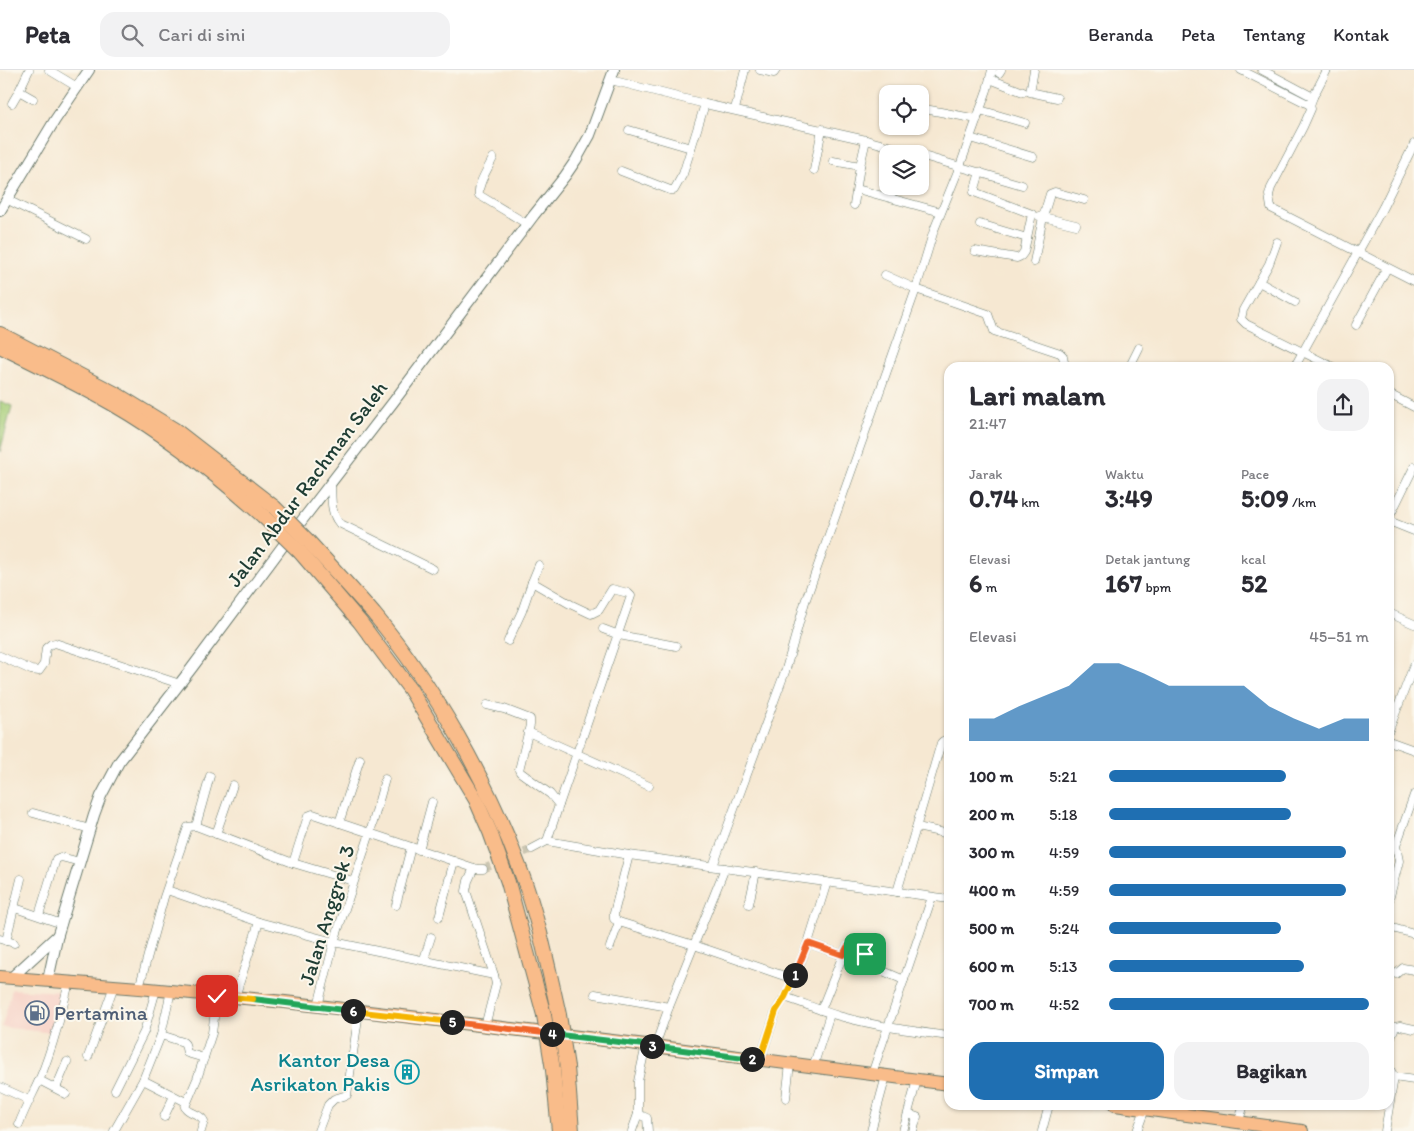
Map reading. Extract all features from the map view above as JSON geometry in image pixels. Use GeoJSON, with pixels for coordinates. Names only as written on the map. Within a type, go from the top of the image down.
{"type":"FeatureCollection","features":[{"type":"Feature","properties":{"kind":"highway"},"geometry":{"type":"LineString","coordinates":[[0,334],[116,394],[175,430],[274,507],[410,689],[476,800],[490,832],[508,882],[560,1068],[572,1131]]}},
{"type":"Feature","properties":{"kind":"highway"},"geometry":{"type":"LineString","coordinates":[[0,346],[113,404],[219,477],[262,516],[304,546],[374,615],[424,682],[473,764],[494,807],[520,869],[536,920],[560,1015],[559,1131]]}},
{"type":"Feature","properties":{"kind":"main road"},"geometry":{"type":"LineString","coordinates":[[6,977],[318,1006],[944,1083]]}},
{"type":"Feature","properties":{"kind":"main road"},"geometry":{"type":"LineString","coordinates":[[1152,1110],[1204,1117],[1231,1127],[1294,1130]]}},
{"type":"Feature","properties":{"kind":"main road"},"geometry":{"type":"LineString","coordinates":[[1204,1117],[1211,1131]]}},
{"type":"Feature","properties":{"kind":"street"},"geometry":{"type":"LineString","coordinates":[[12,103],[29,70]]}},
{"type":"Feature","properties":{"kind":"street"},"geometry":{"type":"LineString","coordinates":[[50,70],[59,73],[77,87]]}},
{"type":"Feature","properties":{"kind":"street"},"geometry":{"type":"LineString","coordinates":[[0,211],[55,120],[89,70]]}},
{"type":"Feature","properties":{"kind":"street"},"geometry":{"type":"LineString","coordinates":[[735,109],[745,70]]}},
{"type":"Feature","properties":{"kind":"street"},"geometry":{"type":"LineString","coordinates":[[760,70],[774,74],[776,70]]}},
{"type":"Feature","properties":{"kind":"street"},"geometry":{"type":"LineString","coordinates":[[1034,70],[1030,92],[1057,98]]}},
{"type":"Feature","properties":{"kind":"street"},"geometry":{"type":"LineString","coordinates":[[1241,70],[1311,101]]}},
{"type":"Feature","properties":{"kind":"street"},"geometry":{"type":"LineString","coordinates":[[1262,70],[1311,101]]}},
{"type":"Feature","properties":{"kind":"street"},"geometry":{"type":"LineString","coordinates":[[1327,70],[1311,101],[1311,109],[1303,127],[1271,188],[1269,195],[1271,208],[1414,281]]}},
{"type":"Feature","properties":{"kind":"street"},"geometry":{"type":"LineString","coordinates":[[713,866],[786,669],[805,602],[916,289],[941,212],[960,166],[990,79],[997,71]]}},
{"type":"Feature","properties":{"kind":"street"},"geometry":{"type":"LineString","coordinates":[[612,75],[705,104],[735,109],[885,145]]}},
{"type":"Feature","properties":{"kind":"street","name":"Jalan Abdur Rachman Saleh"},"geometry":{"type":"LineString","coordinates":[[48,980],[60,929],[90,829],[101,796],[119,762],[576,160],[590,134],[612,75]]}},
{"type":"Feature","properties":{"kind":"street"},"geometry":{"type":"LineString","coordinates":[[990,79],[1023,92]]}},
{"type":"Feature","properties":{"kind":"street"},"geometry":{"type":"LineString","coordinates":[[18,91],[33,99]]}},
{"type":"Feature","properties":{"kind":"street"},"geometry":{"type":"LineString","coordinates":[[621,172],[674,190],[692,148],[705,104]]}},
{"type":"Feature","properties":{"kind":"street"},"geometry":{"type":"LineString","coordinates":[[930,110],[977,119]]}},
{"type":"Feature","properties":{"kind":"street"},"geometry":{"type":"LineString","coordinates":[[980,110],[1025,123]]}},
{"type":"Feature","properties":{"kind":"street"},"geometry":{"type":"LineString","coordinates":[[814,170],[822,129]]}},
{"type":"Feature","properties":{"kind":"street"},"geometry":{"type":"LineString","coordinates":[[629,130],[692,148]]}},
{"type":"Feature","properties":{"kind":"street"},"geometry":{"type":"LineString","coordinates":[[970,138],[1033,157]]}},
{"type":"Feature","properties":{"kind":"street"},"geometry":{"type":"LineString","coordinates":[[854,205],[866,140]]}},
{"type":"Feature","properties":{"kind":"street"},"geometry":{"type":"LineString","coordinates":[[1297,362],[1358,252],[1414,144]]}},
{"type":"Feature","properties":{"kind":"street"},"geometry":{"type":"LineString","coordinates":[[929,157],[1022,185]]}},
{"type":"Feature","properties":{"kind":"street"},"geometry":{"type":"LineString","coordinates":[[493,158],[478,192],[479,196],[527,224]]}},
{"type":"Feature","properties":{"kind":"street"},"geometry":{"type":"LineString","coordinates":[[833,161],[860,166]]}},
{"type":"Feature","properties":{"kind":"street"},"geometry":{"type":"LineString","coordinates":[[980,172],[974,192],[1032,214],[1076,225]]}},
{"type":"Feature","properties":{"kind":"street"},"geometry":{"type":"LineString","coordinates":[[857,189],[941,212]]}},
{"type":"Feature","properties":{"kind":"street"},"geometry":{"type":"LineString","coordinates":[[1034,262],[1043,217],[1052,193],[1055,192],[1084,200]]}},
{"type":"Feature","properties":{"kind":"street"},"geometry":{"type":"LineString","coordinates":[[6,200],[86,239]]}},
{"type":"Feature","properties":{"kind":"street"},"geometry":{"type":"LineString","coordinates":[[975,251],[1017,258],[1022,256],[1032,214]]}},
{"type":"Feature","properties":{"kind":"street"},"geometry":{"type":"LineString","coordinates":[[980,224],[1027,238]]}},
{"type":"Feature","properties":{"kind":"street"},"geometry":{"type":"LineString","coordinates":[[1277,242],[1269,264],[1240,315],[1243,322],[1323,362]]}},
{"type":"Feature","properties":{"kind":"street"},"geometry":{"type":"LineString","coordinates":[[1356,325],[1387,268]]}},
{"type":"Feature","properties":{"kind":"street"},"geometry":{"type":"LineString","coordinates":[[885,275],[916,289],[988,314],[994,331],[1060,353],[1063,356],[1064,362]]}},
{"type":"Feature","properties":{"kind":"street"},"geometry":{"type":"LineString","coordinates":[[1259,282],[1295,302]]}},
{"type":"Feature","properties":{"kind":"street"},"geometry":{"type":"LineString","coordinates":[[1132,362],[1139,348]]}},
{"type":"Feature","properties":{"kind":"street"},"geometry":{"type":"LineString","coordinates":[[1394,397],[1414,407]]}},
{"type":"Feature","properties":{"kind":"street"},"geometry":{"type":"LineString","coordinates":[[1394,509],[1414,467]]}},
{"type":"Feature","properties":{"kind":"street"},"geometry":{"type":"LineString","coordinates":[[330,484],[332,509],[339,523],[433,569]]}},
{"type":"Feature","properties":{"kind":"street"},"geometry":{"type":"LineString","coordinates":[[1394,522],[1414,531]]}},
{"type":"Feature","properties":{"kind":"street"},"geometry":{"type":"LineString","coordinates":[[508,640],[522,611],[539,565]]}},
{"type":"Feature","properties":{"kind":"street"},"geometry":{"type":"LineString","coordinates":[[532,582],[570,604],[592,614],[600,610],[612,589],[631,595],[631,600],[547,841]]}},
{"type":"Feature","properties":{"kind":"street"},"geometry":{"type":"LineString","coordinates":[[1394,615],[1414,624]]}},
{"type":"Feature","properties":{"kind":"street"},"geometry":{"type":"LineString","coordinates":[[603,629],[619,635],[676,646]]}},
{"type":"Feature","properties":{"kind":"street"},"geometry":{"type":"LineString","coordinates":[[0,656],[31,670],[39,671],[44,664],[46,648],[55,643],[180,684]]}},
{"type":"Feature","properties":{"kind":"street"},"geometry":{"type":"LineString","coordinates":[[1394,717],[1414,665]]}},
{"type":"Feature","properties":{"kind":"street"},"geometry":{"type":"LineString","coordinates":[[487,705],[526,717],[530,720],[519,770],[550,794],[560,805]]}},
{"type":"Feature","properties":{"kind":"street"},"geometry":{"type":"LineString","coordinates":[[528,732],[649,786]]}},
{"type":"Feature","properties":{"kind":"street"},"geometry":{"type":"LineString","coordinates":[[897,892],[941,743],[944,741]]}},
{"type":"Feature","properties":{"kind":"street"},"geometry":{"type":"LineString","coordinates":[[1394,743],[1414,750]]}},
{"type":"Feature","properties":{"kind":"street"},"geometry":{"type":"LineString","coordinates":[[339,823],[360,759]]}},
{"type":"Feature","properties":{"kind":"street"},"geometry":{"type":"LineString","coordinates":[[196,826],[210,776]]}},
{"type":"Feature","properties":{"kind":"street","name":"Jalan Anggrek 3"},"geometry":{"type":"LineString","coordinates":[[318,1006],[334,942],[370,833],[385,779]]}},
{"type":"Feature","properties":{"kind":"street"},"geometry":{"type":"LineString","coordinates":[[216,834],[233,785]]}},
{"type":"Feature","properties":{"kind":"street"},"geometry":{"type":"LineString","coordinates":[[1394,878],[1398,861],[1396,846],[1414,795]]}},
{"type":"Feature","properties":{"kind":"street"},"geometry":{"type":"LineString","coordinates":[[396,905],[432,802]]}},
{"type":"Feature","properties":{"kind":"street"},"geometry":{"type":"LineString","coordinates":[[33,813],[90,829]]}},
{"type":"Feature","properties":{"kind":"street"},"geometry":{"type":"LineString","coordinates":[[293,863],[310,814],[474,868],[483,869]]}},
{"type":"Feature","properties":{"kind":"street"},"geometry":{"type":"LineString","coordinates":[[139,988],[166,890],[186,829],[190,826],[196,826],[293,863],[353,881]]}},
{"type":"Feature","properties":{"kind":"street"},"geometry":{"type":"LineString","coordinates":[[917,827],[944,833]]}},
{"type":"Feature","properties":{"kind":"street"},"geometry":{"type":"LineString","coordinates":[[532,849],[547,841],[629,855],[944,898]]}},
{"type":"Feature","properties":{"kind":"street"},"geometry":{"type":"LineString","coordinates":[[629,855],[614,913],[614,918],[619,922],[694,945],[793,980]]}},
{"type":"Feature","properties":{"kind":"street"},"geometry":{"type":"LineString","coordinates":[[39,915],[56,859],[59,857],[80,862]]}},
{"type":"Feature","properties":{"kind":"street"},"geometry":{"type":"LineString","coordinates":[[439,917],[454,861]]}},
{"type":"Feature","properties":{"kind":"street"},"geometry":{"type":"LineString","coordinates":[[474,868],[466,891],[496,984],[485,1026]]}},
{"type":"Feature","properties":{"kind":"street"},"geometry":{"type":"LineString","coordinates":[[632,1131],[638,1114],[637,1089],[651,1046],[669,1007],[725,868]]}},
{"type":"Feature","properties":{"kind":"street"},"geometry":{"type":"LineString","coordinates":[[749,904],[756,872]]}},
{"type":"Feature","properties":{"kind":"street"},"geometry":{"type":"LineString","coordinates":[[6,941],[21,879]]}},
{"type":"Feature","properties":{"kind":"street"},"geometry":{"type":"LineString","coordinates":[[760,1060],[776,1011],[793,980],[808,943],[827,882]]}},
{"type":"Feature","properties":{"kind":"street"},"geometry":{"type":"LineString","coordinates":[[166,890],[259,922],[334,942],[494,975]]}},
{"type":"Feature","properties":{"kind":"street"},"geometry":{"type":"LineString","coordinates":[[872,1074],[932,896]]}},
{"type":"Feature","properties":{"kind":"street"},"geometry":{"type":"LineString","coordinates":[[15,908],[39,915],[60,929]]}},
{"type":"Feature","properties":{"kind":"street"},"geometry":{"type":"LineString","coordinates":[[236,997],[259,922]]}},
{"type":"Feature","properties":{"kind":"street"},"geometry":{"type":"LineString","coordinates":[[610,947],[619,922]]}},
{"type":"Feature","properties":{"kind":"street"},"geometry":{"type":"LineString","coordinates":[[1394,928],[1414,934]]}},
{"type":"Feature","properties":{"kind":"street","name":"Jalan Abdur Rachman Saleh"},"geometry":{"type":"LineString","coordinates":[[6,977],[36,957],[60,929]]}},
{"type":"Feature","properties":{"kind":"street"},"geometry":{"type":"LineString","coordinates":[[424,960],[430,937]]}},
{"type":"Feature","properties":{"kind":"street"},"geometry":{"type":"LineString","coordinates":[[808,943],[843,955]]}},
{"type":"Feature","properties":{"kind":"street"},"geometry":{"type":"LineString","coordinates":[[821,1010],[847,947],[864,952],[862,962],[904,980]]}},
{"type":"Feature","properties":{"kind":"street"},"geometry":{"type":"LineString","coordinates":[[1394,973],[1396,974],[1402,968],[1414,970]]}},
{"type":"Feature","properties":{"kind":"street"},"geometry":{"type":"LineString","coordinates":[[19,1124],[54,1041],[69,982]]}},
{"type":"Feature","properties":{"kind":"street"},"geometry":{"type":"LineString","coordinates":[[88,1057],[114,986]]}},
{"type":"Feature","properties":{"kind":"street"},"geometry":{"type":"LineString","coordinates":[[115,1090],[144,1032],[156,990]]}},
{"type":"Feature","properties":{"kind":"street"},"geometry":{"type":"LineString","coordinates":[[114,1131],[143,1080],[161,1034],[171,991]]}},
{"type":"Feature","properties":{"kind":"street"},"geometry":{"type":"LineString","coordinates":[[595,994],[669,1007]]}},
{"type":"Feature","properties":{"kind":"street"},"geometry":{"type":"LineString","coordinates":[[201,1131],[204,1121],[202,1118],[185,1109],[212,1033],[217,996]]}},
{"type":"Feature","properties":{"kind":"street"},"geometry":{"type":"LineString","coordinates":[[785,997],[830,1014],[888,1028],[944,1035]]}},
{"type":"Feature","properties":{"kind":"street"},"geometry":{"type":"LineString","coordinates":[[318,1131],[328,1105],[334,1099],[347,1095],[359,1011]]}},
{"type":"Feature","properties":{"kind":"street"},"geometry":{"type":"LineString","coordinates":[[813,1067],[830,1014]]}},
{"type":"Feature","properties":{"kind":"street"},"geometry":{"type":"LineString","coordinates":[[1394,1028],[1397,1026],[1414,1030]]}},
{"type":"Feature","properties":{"kind":"street"},"geometry":{"type":"LineString","coordinates":[[161,1034],[183,1042],[187,1053],[204,1058]]}},
{"type":"Feature","properties":{"kind":"street"},"geometry":{"type":"LineString","coordinates":[[56,1088],[67,1062]]}},
{"type":"Feature","properties":{"kind":"street"},"geometry":{"type":"LineString","coordinates":[[786,1098],[790,1064]]}},
{"type":"Feature","properties":{"kind":"street"},"geometry":{"type":"LineString","coordinates":[[871,1131],[886,1076]]}},
{"type":"Feature","properties":{"kind":"street"},"geometry":{"type":"LineString","coordinates":[[1394,1077],[1414,1080]]}},
{"type":"Feature","properties":{"kind":"street"},"geometry":{"type":"LineString","coordinates":[[39,1080],[66,1094]]}},
{"type":"Feature","properties":{"kind":"street"},"geometry":{"type":"LineString","coordinates":[[143,1080],[186,1102]]}},
{"type":"Feature","properties":{"kind":"street"},"geometry":{"type":"LineString","coordinates":[[903,1131],[917,1080]]}},
{"type":"Feature","properties":{"kind":"street"},"geometry":{"type":"LineString","coordinates":[[0,1086],[29,1100]]}},
{"type":"Feature","properties":{"kind":"street"},"geometry":{"type":"LineString","coordinates":[[164,1117],[174,1096]]}},
{"type":"Feature","properties":{"kind":"street"},"geometry":{"type":"LineString","coordinates":[[1042,1131],[1048,1110]]}},
{"type":"Feature","properties":{"kind":"street"},"geometry":{"type":"LineString","coordinates":[[1137,1131],[1145,1110]]}},
{"type":"Feature","properties":{"kind":"street"},"geometry":{"type":"LineString","coordinates":[[1231,1127],[1241,1110]]}},
{"type":"Feature","properties":{"kind":"street"},"geometry":{"type":"LineString","coordinates":[[1385,1131],[1388,1110]]}},
{"type":"Feature","properties":{"kind":"street"},"geometry":{"type":"LineString","coordinates":[[638,1114],[647,1118],[648,1131]]}},
{"type":"Feature","properties":{"kind":"street"},"geometry":{"type":"LineString","coordinates":[[908,1114],[917,1116],[913,1131]]}},
{"type":"Feature","properties":{"kind":"shaded area"},"geometry":{"type":"Polygon","coordinates":[[[12,989],[63,992],[53,1033],[2,1027],[12,989]]]}},
{"type":"Feature","properties":{"kind":"green space"},"geometry":{"type":"Polygon","coordinates":[[[0,401],[12,406],[0,452],[0,401]]]}},
{"type":"Feature","properties":{"kind":"tunnel"},"geometry":{"type":"LineString","coordinates":[[513,857],[532,849]]}},
{"type":"Feature","properties":{"kind":"tunnel"},"geometry":{"type":"LineString","coordinates":[[483,869],[502,861]]}},
{"type":"Feature","properties":{"kind":"place","name":"Pertamina"},"geometry":{"type":"Point","coordinates":[37,1013]}},
{"type":"Feature","properties":{"kind":"place","name":"Kantor Desa Asrikaton Pakis"},"geometry":{"type":"Point","coordinates":[407,1072]}},
{"type":"Feature","properties":{"kind":"route"},"geometry":{"type":"LineString","coordinates":[[217,996],[447,1021],[760,1060],[776,1011],[792,985],[808,943],[843,955],[847,947],[864,952],[865,954]]}}]}
